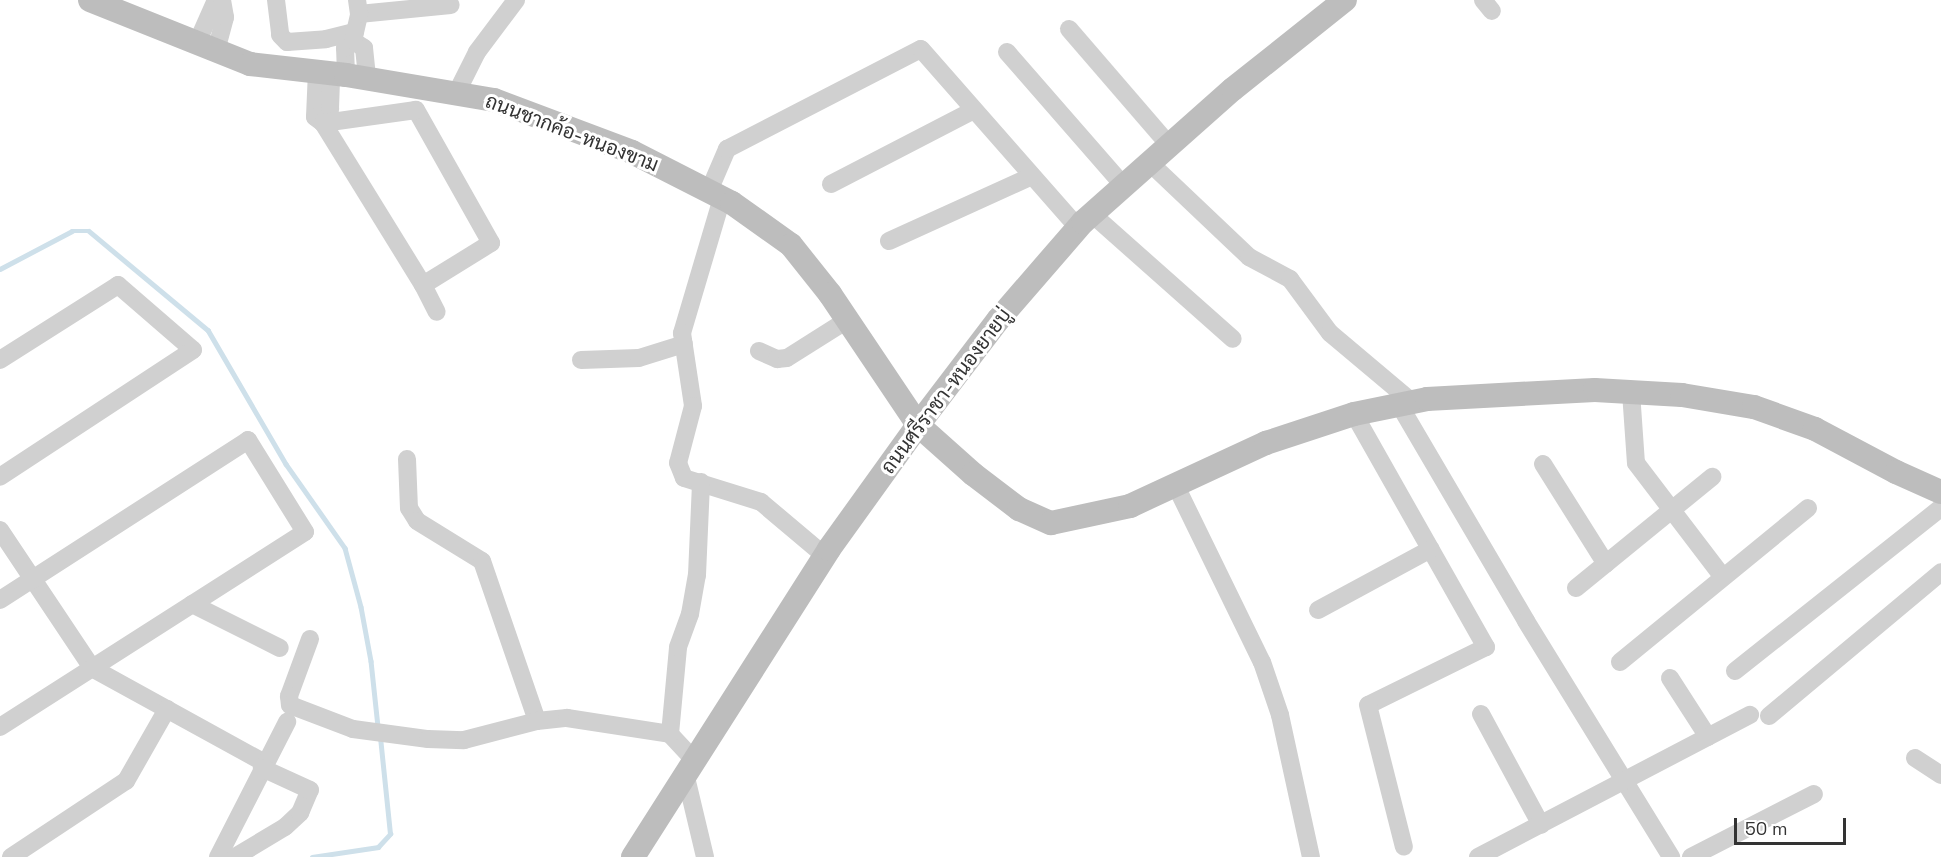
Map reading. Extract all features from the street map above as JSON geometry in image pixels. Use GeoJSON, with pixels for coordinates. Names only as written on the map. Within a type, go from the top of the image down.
{"type":"FeatureCollection","features":[{"type":"Feature","properties":{"kind":"street","name":"ถนนชากค้อ-หนองขาม"},"geometry":{"type":"LineString","coordinates":[[90,0],[250,64],[341,74],[494,100],[632,152],[716,195],[791,245],[830,294],[918,425],[973,474],[1019,509],[1051,523],[1130,506],[1266,443],[1354,414],[1407,405],[1427,399],[1502,393],[1595,390],[1682,395],[1754,407],[1815,429],[1896,472],[1941,492]]}},
{"type":"Feature","properties":{"kind":"street"},"geometry":{"type":"LineString","coordinates":[[207,47],[216,0]]}},
{"type":"Feature","properties":{"kind":"street"},"geometry":{"type":"LineString","coordinates":[[207,47],[225,17],[222,0]]}},
{"type":"Feature","properties":{"kind":"street"},"geometry":{"type":"LineString","coordinates":[[276,0],[280,35],[287,42],[326,39],[356,22],[451,5]]}},
{"type":"Feature","properties":{"kind":"street"},"geometry":{"type":"LineString","coordinates":[[456,94],[477,52],[516,0]]}},
{"type":"Feature","properties":{"kind":"street","name":"ถนนศรีราชา-หนองยายบู่"},"geometry":{"type":"LineString","coordinates":[[633,857],[825,556],[918,425],[998,320],[1085,221],[1123,185],[1233,88],[1345,0]]}},
{"type":"Feature","properties":{"kind":"street"},"geometry":{"type":"LineString","coordinates":[[356,22],[345,48],[341,74],[315,117],[323,123],[423,285],[437,312]]}},
{"type":"Feature","properties":{"kind":"street"},"geometry":{"type":"LineString","coordinates":[[1069,29],[1169,145]]}},
{"type":"Feature","properties":{"kind":"street"},"geometry":{"type":"LineString","coordinates":[[825,556],[760,502],[684,478],[678,464],[693,406],[682,333],[727,149],[921,49],[1032,176],[1233,339]]}},
{"type":"Feature","properties":{"kind":"street"},"geometry":{"type":"LineString","coordinates":[[1007,52],[1123,185]]}},
{"type":"Feature","properties":{"kind":"street"},"geometry":{"type":"LineString","coordinates":[[323,123],[416,110],[491,243],[423,285]]}},
{"type":"Feature","properties":{"kind":"street"},"geometry":{"type":"LineString","coordinates":[[831,184],[974,110]]}},
{"type":"Feature","properties":{"kind":"street"},"geometry":{"type":"LineString","coordinates":[[1150,163],[1249,257],[1290,279],[1330,333],[1407,405],[1526,621],[1671,857]]}},
{"type":"Feature","properties":{"kind":"street"},"geometry":{"type":"LineString","coordinates":[[889,241],[1032,176]]}},
{"type":"Feature","properties":{"kind":"street"},"geometry":{"type":"LineString","coordinates":[[0,360],[117,285],[193,350],[0,477]]}},
{"type":"Feature","properties":{"kind":"street"},"geometry":{"type":"LineString","coordinates":[[759,351],[777,359],[787,358],[847,320]]}},
{"type":"Feature","properties":{"kind":"street"},"geometry":{"type":"LineString","coordinates":[[581,360],[639,358],[684,344]]}},
{"type":"Feature","properties":{"kind":"street"},"geometry":{"type":"LineString","coordinates":[[1631,392],[1636,463],[1723,577]]}},
{"type":"Feature","properties":{"kind":"street"},"geometry":{"type":"LineString","coordinates":[[1354,414],[1486,648],[1368,705],[1404,848]]}},
{"type":"Feature","properties":{"kind":"street"},"geometry":{"type":"LineString","coordinates":[[0,600],[248,440],[305,532],[0,726]]}},
{"type":"Feature","properties":{"kind":"street"},"geometry":{"type":"LineString","coordinates":[[407,459],[410,508],[417,521],[482,561],[537,721]]}},
{"type":"Feature","properties":{"kind":"street"},"geometry":{"type":"LineString","coordinates":[[1543,464],[1606,564]]}},
{"type":"Feature","properties":{"kind":"street"},"geometry":{"type":"LineString","coordinates":[[1576,588],[1712,477]]}},
{"type":"Feature","properties":{"kind":"street"},"geometry":{"type":"LineString","coordinates":[[701,482],[696,575],[690,614],[678,647],[670,734],[690,767],[705,857]]}},
{"type":"Feature","properties":{"kind":"street"},"geometry":{"type":"LineString","coordinates":[[1175,484],[1262,662],[1280,716],[1311,857]]}},
{"type":"Feature","properties":{"kind":"street"},"geometry":{"type":"LineString","coordinates":[[1620,662],[1808,508]]}},
{"type":"Feature","properties":{"kind":"street"},"geometry":{"type":"LineString","coordinates":[[1735,671],[1941,508]]}},
{"type":"Feature","properties":{"kind":"street"},"geometry":{"type":"LineString","coordinates":[[0,530],[31,580],[92,668],[263,766],[310,790],[300,813],[285,827],[236,857]]}},
{"type":"Feature","properties":{"kind":"street"},"geometry":{"type":"LineString","coordinates":[[1318,610],[1431,549]]}},
{"type":"Feature","properties":{"kind":"street"},"geometry":{"type":"LineString","coordinates":[[1769,716],[1941,572]]}},
{"type":"Feature","properties":{"kind":"street"},"geometry":{"type":"LineString","coordinates":[[192,604],[280,648]]}},
{"type":"Feature","properties":{"kind":"street"},"geometry":{"type":"LineString","coordinates":[[310,639],[289,696],[290,705],[353,729],[428,739],[464,740],[537,721],[567,718],[670,734]]}},
{"type":"Feature","properties":{"kind":"street"},"geometry":{"type":"LineString","coordinates":[[1670,678],[1708,737]]}},
{"type":"Feature","properties":{"kind":"street"},"geometry":{"type":"LineString","coordinates":[[11,857],[126,781],[167,709]]}},
{"type":"Feature","properties":{"kind":"street"},"geometry":{"type":"LineString","coordinates":[[1481,714],[1541,825]]}},
{"type":"Feature","properties":{"kind":"street"},"geometry":{"type":"LineString","coordinates":[[1478,857],[1750,715]]}},
{"type":"Feature","properties":{"kind":"street"},"geometry":{"type":"LineString","coordinates":[[218,857],[287,722]]}},
{"type":"Feature","properties":{"kind":"street"},"geometry":{"type":"LineString","coordinates":[[1915,758],[1941,775]]}},
{"type":"Feature","properties":{"kind":"street"},"geometry":{"type":"LineString","coordinates":[[1691,857],[1814,794]]}},
{"type":"Feature","properties":{"kind":"waterway"},"geometry":{"type":"LineString","coordinates":[[0,269],[72,231],[89,231],[208,330],[286,464],[345,548],[361,607],[371,661],[378,727]]}},
{"type":"Feature","properties":{"kind":"waterway"},"geometry":{"type":"LineString","coordinates":[[312,857],[378,847],[390,834],[380,738]]}}]}
